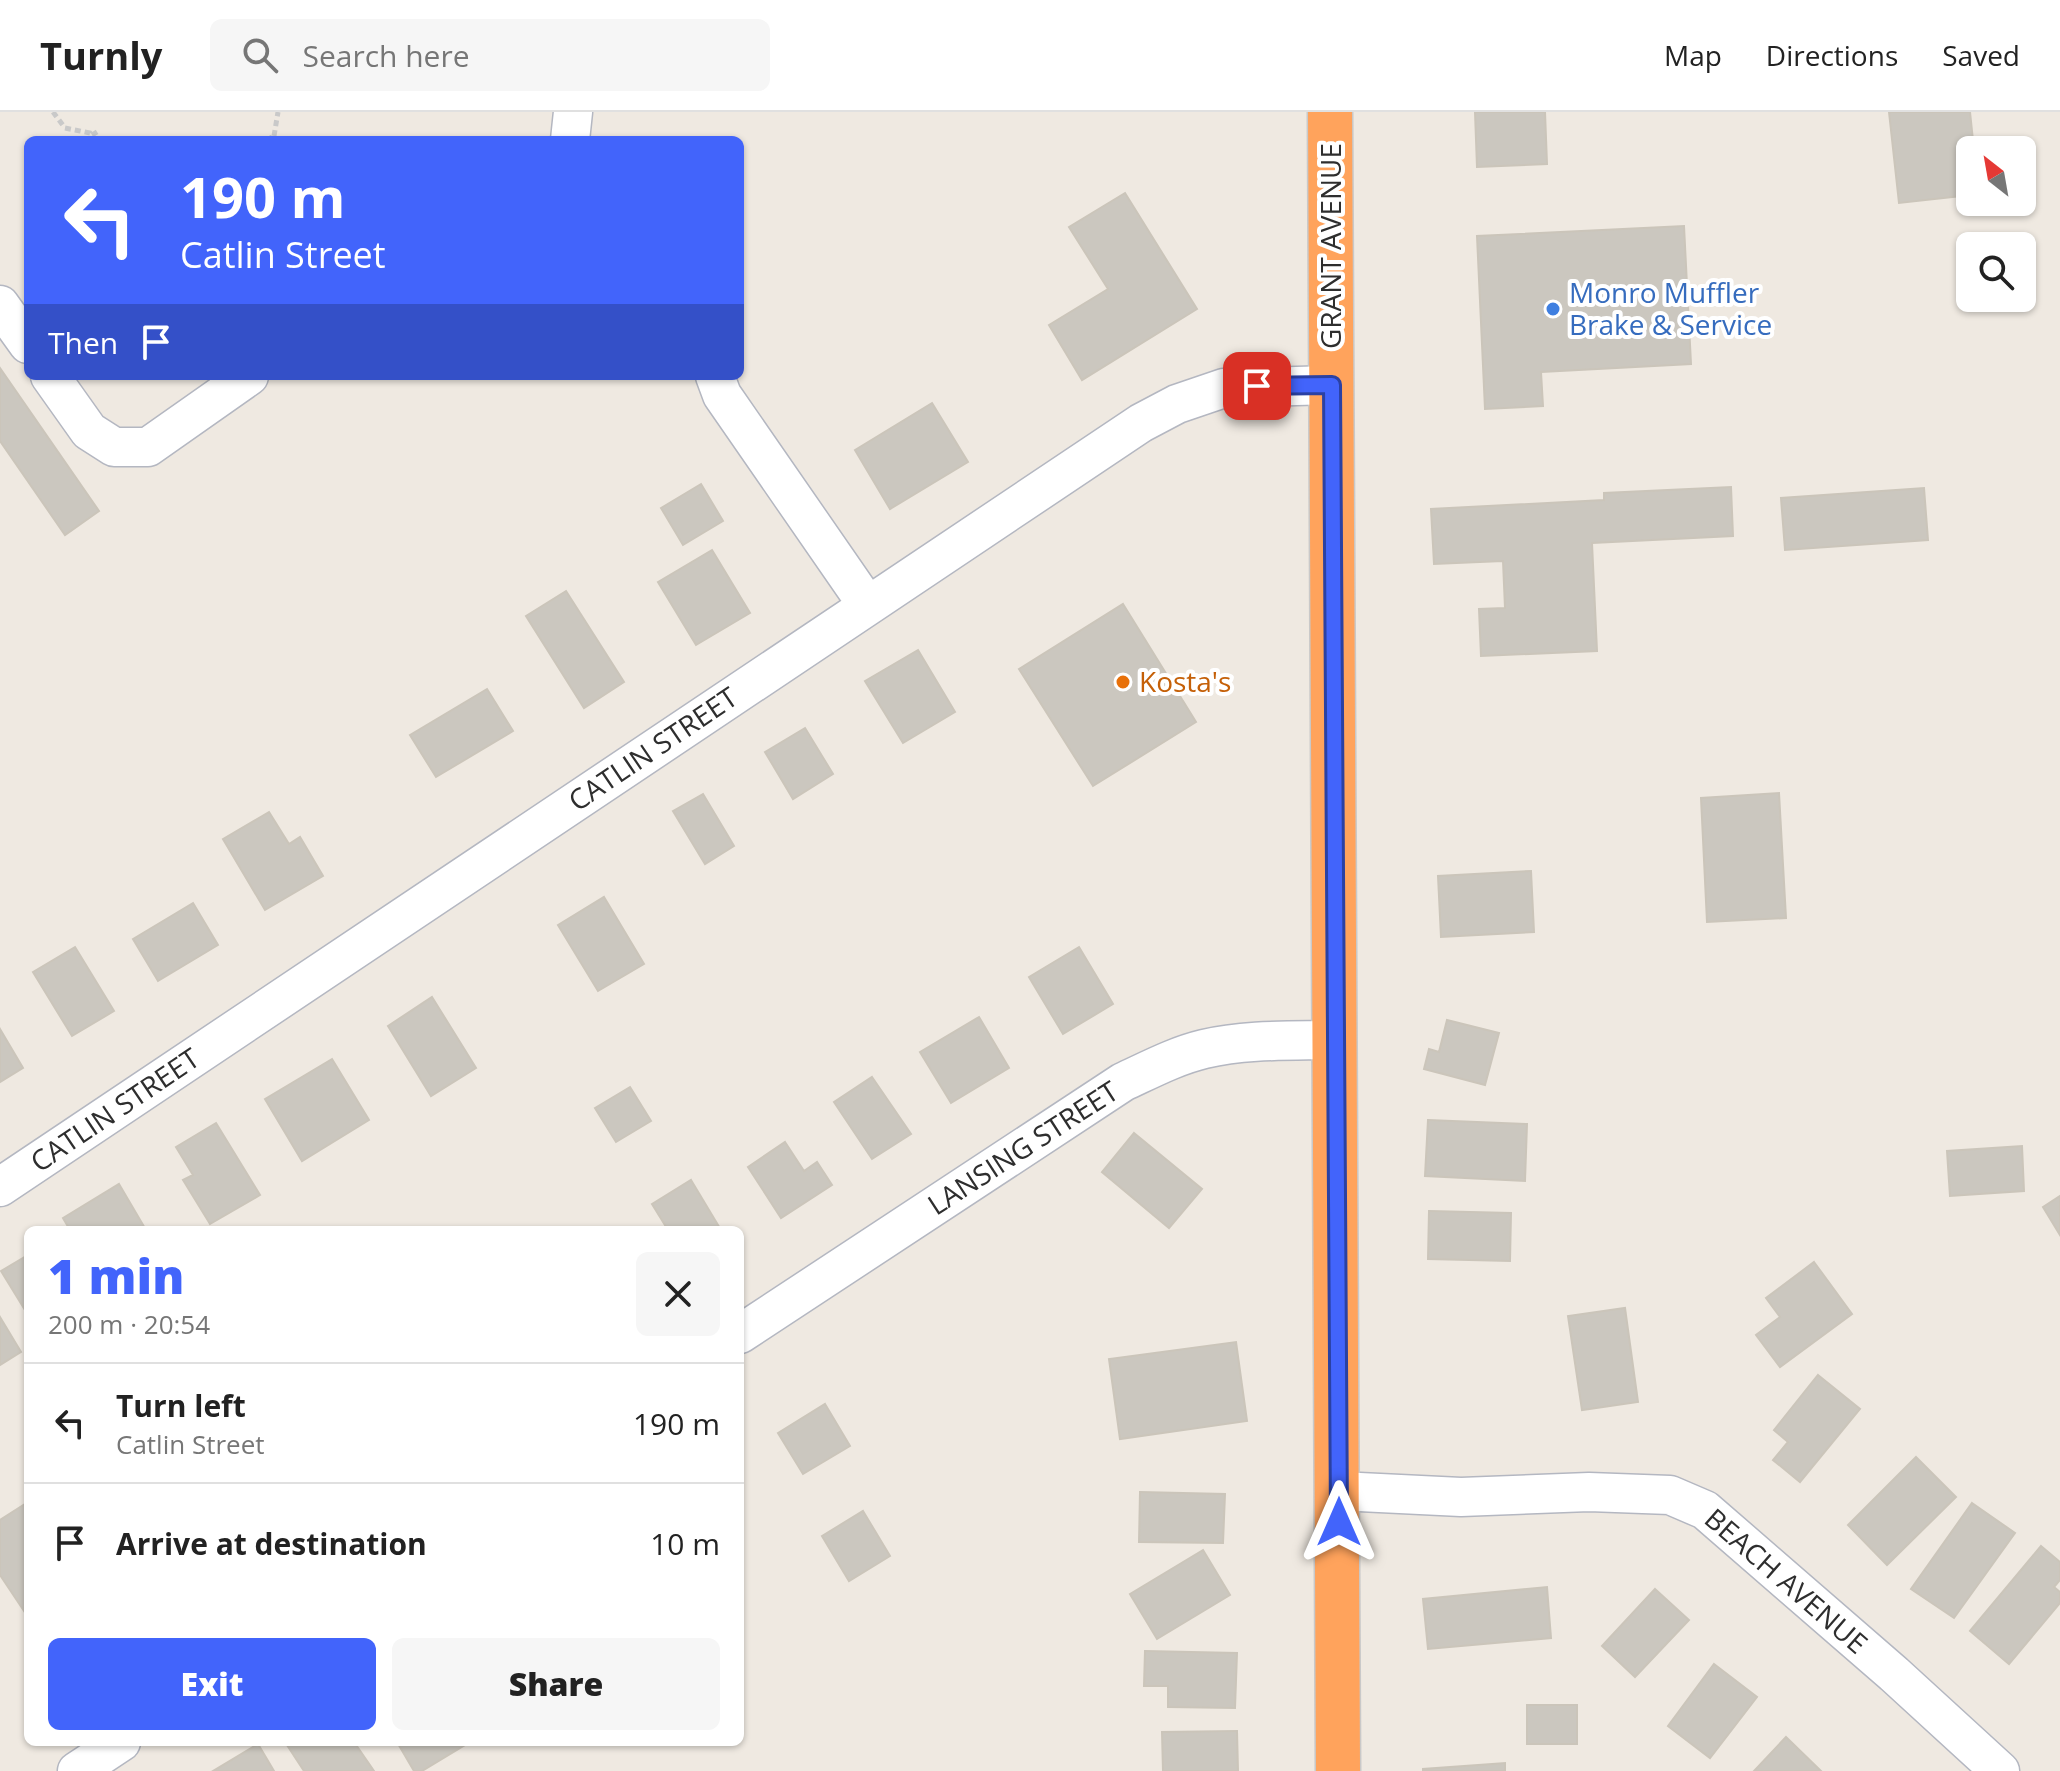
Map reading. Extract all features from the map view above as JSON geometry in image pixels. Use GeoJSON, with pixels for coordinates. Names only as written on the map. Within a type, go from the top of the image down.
{"type":"FeatureCollection","features":[{"type":"Feature","properties":{"kind":"highway","name":"GRANT AVENUE"},"geometry":{"type":"LineString","coordinates":[[1330,112],[1338,1771]]}},
{"type":"Feature","properties":{"kind":"street"},"geometry":{"type":"LineString","coordinates":[[0,305],[24,338]]}},
{"type":"Feature","properties":{"kind":"street"},"geometry":{"type":"LineString","coordinates":[[53,380],[89,431],[114,447],[148,447],[243,380]]}},
{"type":"Feature","properties":{"kind":"street"},"geometry":{"type":"LineString","coordinates":[[716,380],[722,395],[868,606]]}},
{"type":"Feature","properties":{"kind":"street","name":"CATLIN STREET"},"geometry":{"type":"LineString","coordinates":[[0,1187],[1141,423],[1177,404],[1224,388],[1332,385]]}},
{"type":"Feature","properties":{"kind":"street","name":"LANSING STREET"},"geometry":{"type":"LineString","coordinates":[[744,1331],[1123,1082],[1171,1059],[1204,1049],[1244,1042],[1335,1040]]}},
{"type":"Feature","properties":{"kind":"street","name":"BEACH AVENUE"},"geometry":{"type":"LineString","coordinates":[[1339,1491],[1461,1497],[1589,1492],[1670,1495],[1688,1501],[1705,1510],[2000,1771]]}},
{"type":"Feature","properties":{"kind":"street"},"geometry":{"type":"LineString","coordinates":[[77,1771],[115,1746]]}},
{"type":"Feature","properties":{"kind":"path"},"geometry":{"type":"LineString","coordinates":[[53,112],[65,128],[92,136]]}},
{"type":"Feature","properties":{"kind":"path"},"geometry":{"type":"LineString","coordinates":[[275,136],[278,112]]}},
{"type":"Feature","properties":{"kind":"path"},"geometry":{"type":"LineString","coordinates":[[96,136],[100,130]]}},
{"type":"Feature","properties":{"kind":"building"},"geometry":{"type":"Polygon","coordinates":[[[1475,112],[1545,112],[1547,164],[1477,167],[1475,112]]]}},
{"type":"Feature","properties":{"kind":"building"},"geometry":{"type":"Polygon","coordinates":[[[1889,112],[1970,112],[1973,136],[1956,136],[1956,197],[1899,203],[1889,112]]]}},
{"type":"Feature","properties":{"kind":"building"},"geometry":{"type":"Polygon","coordinates":[[[1125,193],[1197,309],[1082,380],[1049,325],[1108,289],[1069,227],[1125,193]]]}},
{"type":"Feature","properties":{"kind":"building"},"geometry":{"type":"Polygon","coordinates":[[[1684,226],[1691,364],[1541,372],[1543,406],[1485,409],[1477,236],[1684,226]]]}},
{"type":"Feature","properties":{"kind":"building"},"geometry":{"type":"Polygon","coordinates":[[[0,368],[99,511],[65,535],[0,441],[0,368]]]}},
{"type":"Feature","properties":{"kind":"building"},"geometry":{"type":"Polygon","coordinates":[[[932,403],[968,462],[890,509],[855,450],[932,403]]]}},
{"type":"Feature","properties":{"kind":"building"},"geometry":{"type":"Polygon","coordinates":[[[701,484],[723,521],[683,545],[661,508],[701,484]]]}},
{"type":"Feature","properties":{"kind":"building"},"geometry":{"type":"Polygon","coordinates":[[[1731,487],[1733,536],[1592,543],[1597,651],[1481,656],[1479,609],[1505,608],[1503,561],[1434,564],[1431,509],[1604,500],[1604,493],[1731,487]]]}},
{"type":"Feature","properties":{"kind":"building"},"geometry":{"type":"Polygon","coordinates":[[[1924,488],[1928,540],[1785,550],[1781,498],[1924,488]]]}},
{"type":"Feature","properties":{"kind":"building"},"geometry":{"type":"Polygon","coordinates":[[[712,550],[750,613],[696,645],[658,582],[712,550]]]}},
{"type":"Feature","properties":{"kind":"building"},"geometry":{"type":"Polygon","coordinates":[[[566,591],[624,682],[584,708],[526,616],[566,591]]]}},
{"type":"Feature","properties":{"kind":"building"},"geometry":{"type":"Polygon","coordinates":[[[1123,604],[1196,722],[1093,786],[1019,669],[1123,604]]]}},
{"type":"Feature","properties":{"kind":"building"},"geometry":{"type":"Polygon","coordinates":[[[918,650],[955,712],[903,743],[865,681],[918,650]]]}},
{"type":"Feature","properties":{"kind":"building"},"geometry":{"type":"Polygon","coordinates":[[[487,689],[513,731],[436,777],[410,735],[487,689]]]}},
{"type":"Feature","properties":{"kind":"building"},"geometry":{"type":"Polygon","coordinates":[[[805,728],[833,774],[793,799],[765,752],[805,728]]]}},
{"type":"Feature","properties":{"kind":"building"},"geometry":{"type":"Polygon","coordinates":[[[1779,793],[1786,918],[1707,922],[1701,798],[1779,793]]]}},
{"type":"Feature","properties":{"kind":"building"},"geometry":{"type":"Polygon","coordinates":[[[703,794],[734,846],[705,864],[673,811],[703,794]]]}},
{"type":"Feature","properties":{"kind":"building"},"geometry":{"type":"Polygon","coordinates":[[[269,812],[289,844],[300,837],[323,876],[265,910],[223,839],[269,812]]]}},
{"type":"Feature","properties":{"kind":"building"},"geometry":{"type":"Polygon","coordinates":[[[1531,871],[1534,932],[1441,937],[1438,876],[1531,871]]]}},
{"type":"Feature","properties":{"kind":"building"},"geometry":{"type":"Polygon","coordinates":[[[604,897],[644,964],[598,991],[558,925],[604,897]]]}},
{"type":"Feature","properties":{"kind":"building"},"geometry":{"type":"Polygon","coordinates":[[[193,903],[218,945],[158,981],[133,939],[193,903]]]}},
{"type":"Feature","properties":{"kind":"building"},"geometry":{"type":"Polygon","coordinates":[[[75,947],[114,1011],[72,1036],[33,972],[75,947]]]}},
{"type":"Feature","properties":{"kind":"building"},"geometry":{"type":"Polygon","coordinates":[[[1079,947],[1113,1004],[1063,1034],[1029,977],[1079,947]]]}},
{"type":"Feature","properties":{"kind":"building"},"geometry":{"type":"Polygon","coordinates":[[[432,997],[476,1068],[431,1096],[388,1026],[432,997]]]}},
{"type":"Feature","properties":{"kind":"building"},"geometry":{"type":"Polygon","coordinates":[[[979,1017],[1009,1068],[951,1103],[920,1052],[979,1017]]]}},
{"type":"Feature","properties":{"kind":"building"},"geometry":{"type":"Polygon","coordinates":[[[1447,1020],[1499,1033],[1485,1085],[1424,1069],[1429,1049],[1439,1052],[1447,1020]]]}},
{"type":"Feature","properties":{"kind":"building"},"geometry":{"type":"Polygon","coordinates":[[[0,1029],[23,1068],[0,1082],[0,1029]]]}},
{"type":"Feature","properties":{"kind":"building"},"geometry":{"type":"Polygon","coordinates":[[[332,1059],[369,1120],[302,1161],[265,1099],[332,1059]]]}},
{"type":"Feature","properties":{"kind":"building"},"geometry":{"type":"Polygon","coordinates":[[[872,1077],[911,1134],[872,1159],[834,1102],[872,1077]]]}},
{"type":"Feature","properties":{"kind":"building"},"geometry":{"type":"Polygon","coordinates":[[[630,1087],[651,1121],[616,1142],[595,1108],[630,1087]]]}},
{"type":"Feature","properties":{"kind":"building"},"geometry":{"type":"Polygon","coordinates":[[[1428,1120],[1527,1124],[1525,1181],[1425,1176],[1428,1120]]]}},
{"type":"Feature","properties":{"kind":"building"},"geometry":{"type":"Polygon","coordinates":[[[216,1123],[260,1195],[210,1224],[183,1180],[193,1175],[176,1147],[216,1123]]]}},
{"type":"Feature","properties":{"kind":"building"},"geometry":{"type":"Polygon","coordinates":[[[1134,1133],[1202,1189],[1169,1228],[1102,1172],[1134,1133]]]}},
{"type":"Feature","properties":{"kind":"building"},"geometry":{"type":"Polygon","coordinates":[[[785,1142],[804,1171],[817,1162],[832,1185],[781,1218],[748,1167],[785,1142]]]}},
{"type":"Feature","properties":{"kind":"building"},"geometry":{"type":"Polygon","coordinates":[[[2022,1146],[2024,1191],[1950,1196],[1947,1151],[2022,1146]]]}},
{"type":"Feature","properties":{"kind":"building"},"geometry":{"type":"Polygon","coordinates":[[[691,1180],[719,1226],[666,1226],[652,1204],[691,1180]]]}},
{"type":"Feature","properties":{"kind":"building"},"geometry":{"type":"Polygon","coordinates":[[[119,1184],[144,1226],[68,1226],[63,1218],[119,1184]]]}},
{"type":"Feature","properties":{"kind":"building"},"geometry":{"type":"Polygon","coordinates":[[[2060,1196],[2060,1235],[2043,1207],[2060,1196]]]}},
{"type":"Feature","properties":{"kind":"building"},"geometry":{"type":"Polygon","coordinates":[[[1429,1211],[1511,1213],[1510,1261],[1428,1259],[1429,1211]]]}},
{"type":"Feature","properties":{"kind":"building"},"geometry":{"type":"Polygon","coordinates":[[[24,1257],[24,1308],[1,1271],[24,1257]]]}},
{"type":"Feature","properties":{"kind":"building"},"geometry":{"type":"Polygon","coordinates":[[[1814,1262],[1852,1314],[1780,1367],[1756,1335],[1780,1317],[1766,1298],[1814,1262]]]}},
{"type":"Feature","properties":{"kind":"building"},"geometry":{"type":"Polygon","coordinates":[[[1625,1308],[1638,1402],[1582,1410],[1568,1316],[1625,1308]]]}},
{"type":"Feature","properties":{"kind":"building"},"geometry":{"type":"Polygon","coordinates":[[[0,1317],[21,1352],[0,1365],[0,1317]]]}},
{"type":"Feature","properties":{"kind":"building"},"geometry":{"type":"Polygon","coordinates":[[[1236,1342],[1247,1421],[1120,1439],[1109,1359],[1236,1342]]]}},
{"type":"Feature","properties":{"kind":"building"},"geometry":{"type":"Polygon","coordinates":[[[1818,1375],[1860,1409],[1800,1482],[1773,1460],[1788,1442],[1774,1430],[1818,1375]]]}},
{"type":"Feature","properties":{"kind":"building"},"geometry":{"type":"Polygon","coordinates":[[[825,1404],[850,1446],[803,1474],[778,1433],[825,1404]]]}},
{"type":"Feature","properties":{"kind":"building"},"geometry":{"type":"Polygon","coordinates":[[[1916,1457],[1956,1497],[1887,1565],[1848,1525],[1916,1457]]]}},
{"type":"Feature","properties":{"kind":"building"},"geometry":{"type":"Polygon","coordinates":[[[1140,1492],[1225,1494],[1223,1543],[1139,1542],[1140,1492]]]}},
{"type":"Feature","properties":{"kind":"building"},"geometry":{"type":"Polygon","coordinates":[[[1972,1503],[2015,1533],[1954,1618],[1911,1589],[1972,1503]]]}},
{"type":"Feature","properties":{"kind":"building"},"geometry":{"type":"Polygon","coordinates":[[[24,1505],[24,1611],[0,1575],[0,1520],[24,1505]]]}},
{"type":"Feature","properties":{"kind":"building"},"geometry":{"type":"Polygon","coordinates":[[[863,1511],[890,1556],[849,1581],[822,1536],[863,1511]]]}},
{"type":"Feature","properties":{"kind":"building"},"geometry":{"type":"Polygon","coordinates":[[[2041,1546],[2060,1562],[2060,1580],[2054,1587],[2060,1592],[2060,1603],[2009,1664],[1970,1631],[2041,1546]]]}},
{"type":"Feature","properties":{"kind":"building"},"geometry":{"type":"Polygon","coordinates":[[[1203,1550],[1230,1595],[1157,1639],[1130,1594],[1203,1550]]]}},
{"type":"Feature","properties":{"kind":"building"},"geometry":{"type":"Polygon","coordinates":[[[1547,1587],[1551,1638],[1428,1649],[1423,1599],[1547,1587]]]}},
{"type":"Feature","properties":{"kind":"building"},"geometry":{"type":"Polygon","coordinates":[[[1655,1589],[1689,1620],[1635,1677],[1602,1646],[1655,1589]]]}},
{"type":"Feature","properties":{"kind":"building"},"geometry":{"type":"Polygon","coordinates":[[[1145,1651],[1237,1653],[1235,1708],[1168,1707],[1168,1686],[1144,1686],[1145,1651]]]}},
{"type":"Feature","properties":{"kind":"building"},"geometry":{"type":"Polygon","coordinates":[[[1714,1664],[1757,1697],[1710,1758],[1668,1726],[1714,1664]]]}},
{"type":"Feature","properties":{"kind":"building"},"geometry":{"type":"Polygon","coordinates":[[[1527,1705],[1577,1705],[1577,1744],[1527,1744],[1527,1705]]]}},
{"type":"Feature","properties":{"kind":"building"},"geometry":{"type":"Polygon","coordinates":[[[1237,1731],[1238,1771],[1163,1771],[1162,1732],[1237,1731]]]}},
{"type":"Feature","properties":{"kind":"building"},"geometry":{"type":"Polygon","coordinates":[[[1786,1737],[1821,1771],[1754,1771],[1786,1737]]]}},
{"type":"Feature","properties":{"kind":"building"},"geometry":{"type":"Polygon","coordinates":[[[259,1746],[274,1771],[213,1771],[259,1746]]]}},
{"type":"Feature","properties":{"kind":"building"},"geometry":{"type":"Polygon","coordinates":[[[288,1746],[357,1746],[374,1771],[304,1771],[288,1746]]]}},
{"type":"Feature","properties":{"kind":"building"},"geometry":{"type":"Polygon","coordinates":[[[399,1746],[463,1746],[422,1771],[414,1771],[399,1746]]]}},
{"type":"Feature","properties":{"kind":"building"},"geometry":{"type":"Polygon","coordinates":[[[1505,1763],[1505,1771],[1423,1771],[1423,1769],[1505,1763]]]}},
{"type":"Feature","properties":{"kind":"place","name":"Monro Muffler Brake & Service"},"geometry":{"type":"Point","coordinates":[1553,309]}},
{"type":"Feature","properties":{"kind":"place","name":"Kosta's"},"geometry":{"type":"Point","coordinates":[1123,682]}},
{"type":"Feature","properties":{"kind":"route"},"geometry":{"type":"LineString","coordinates":[[1257,386],[1332,385],[1339,1522]]}}]}
